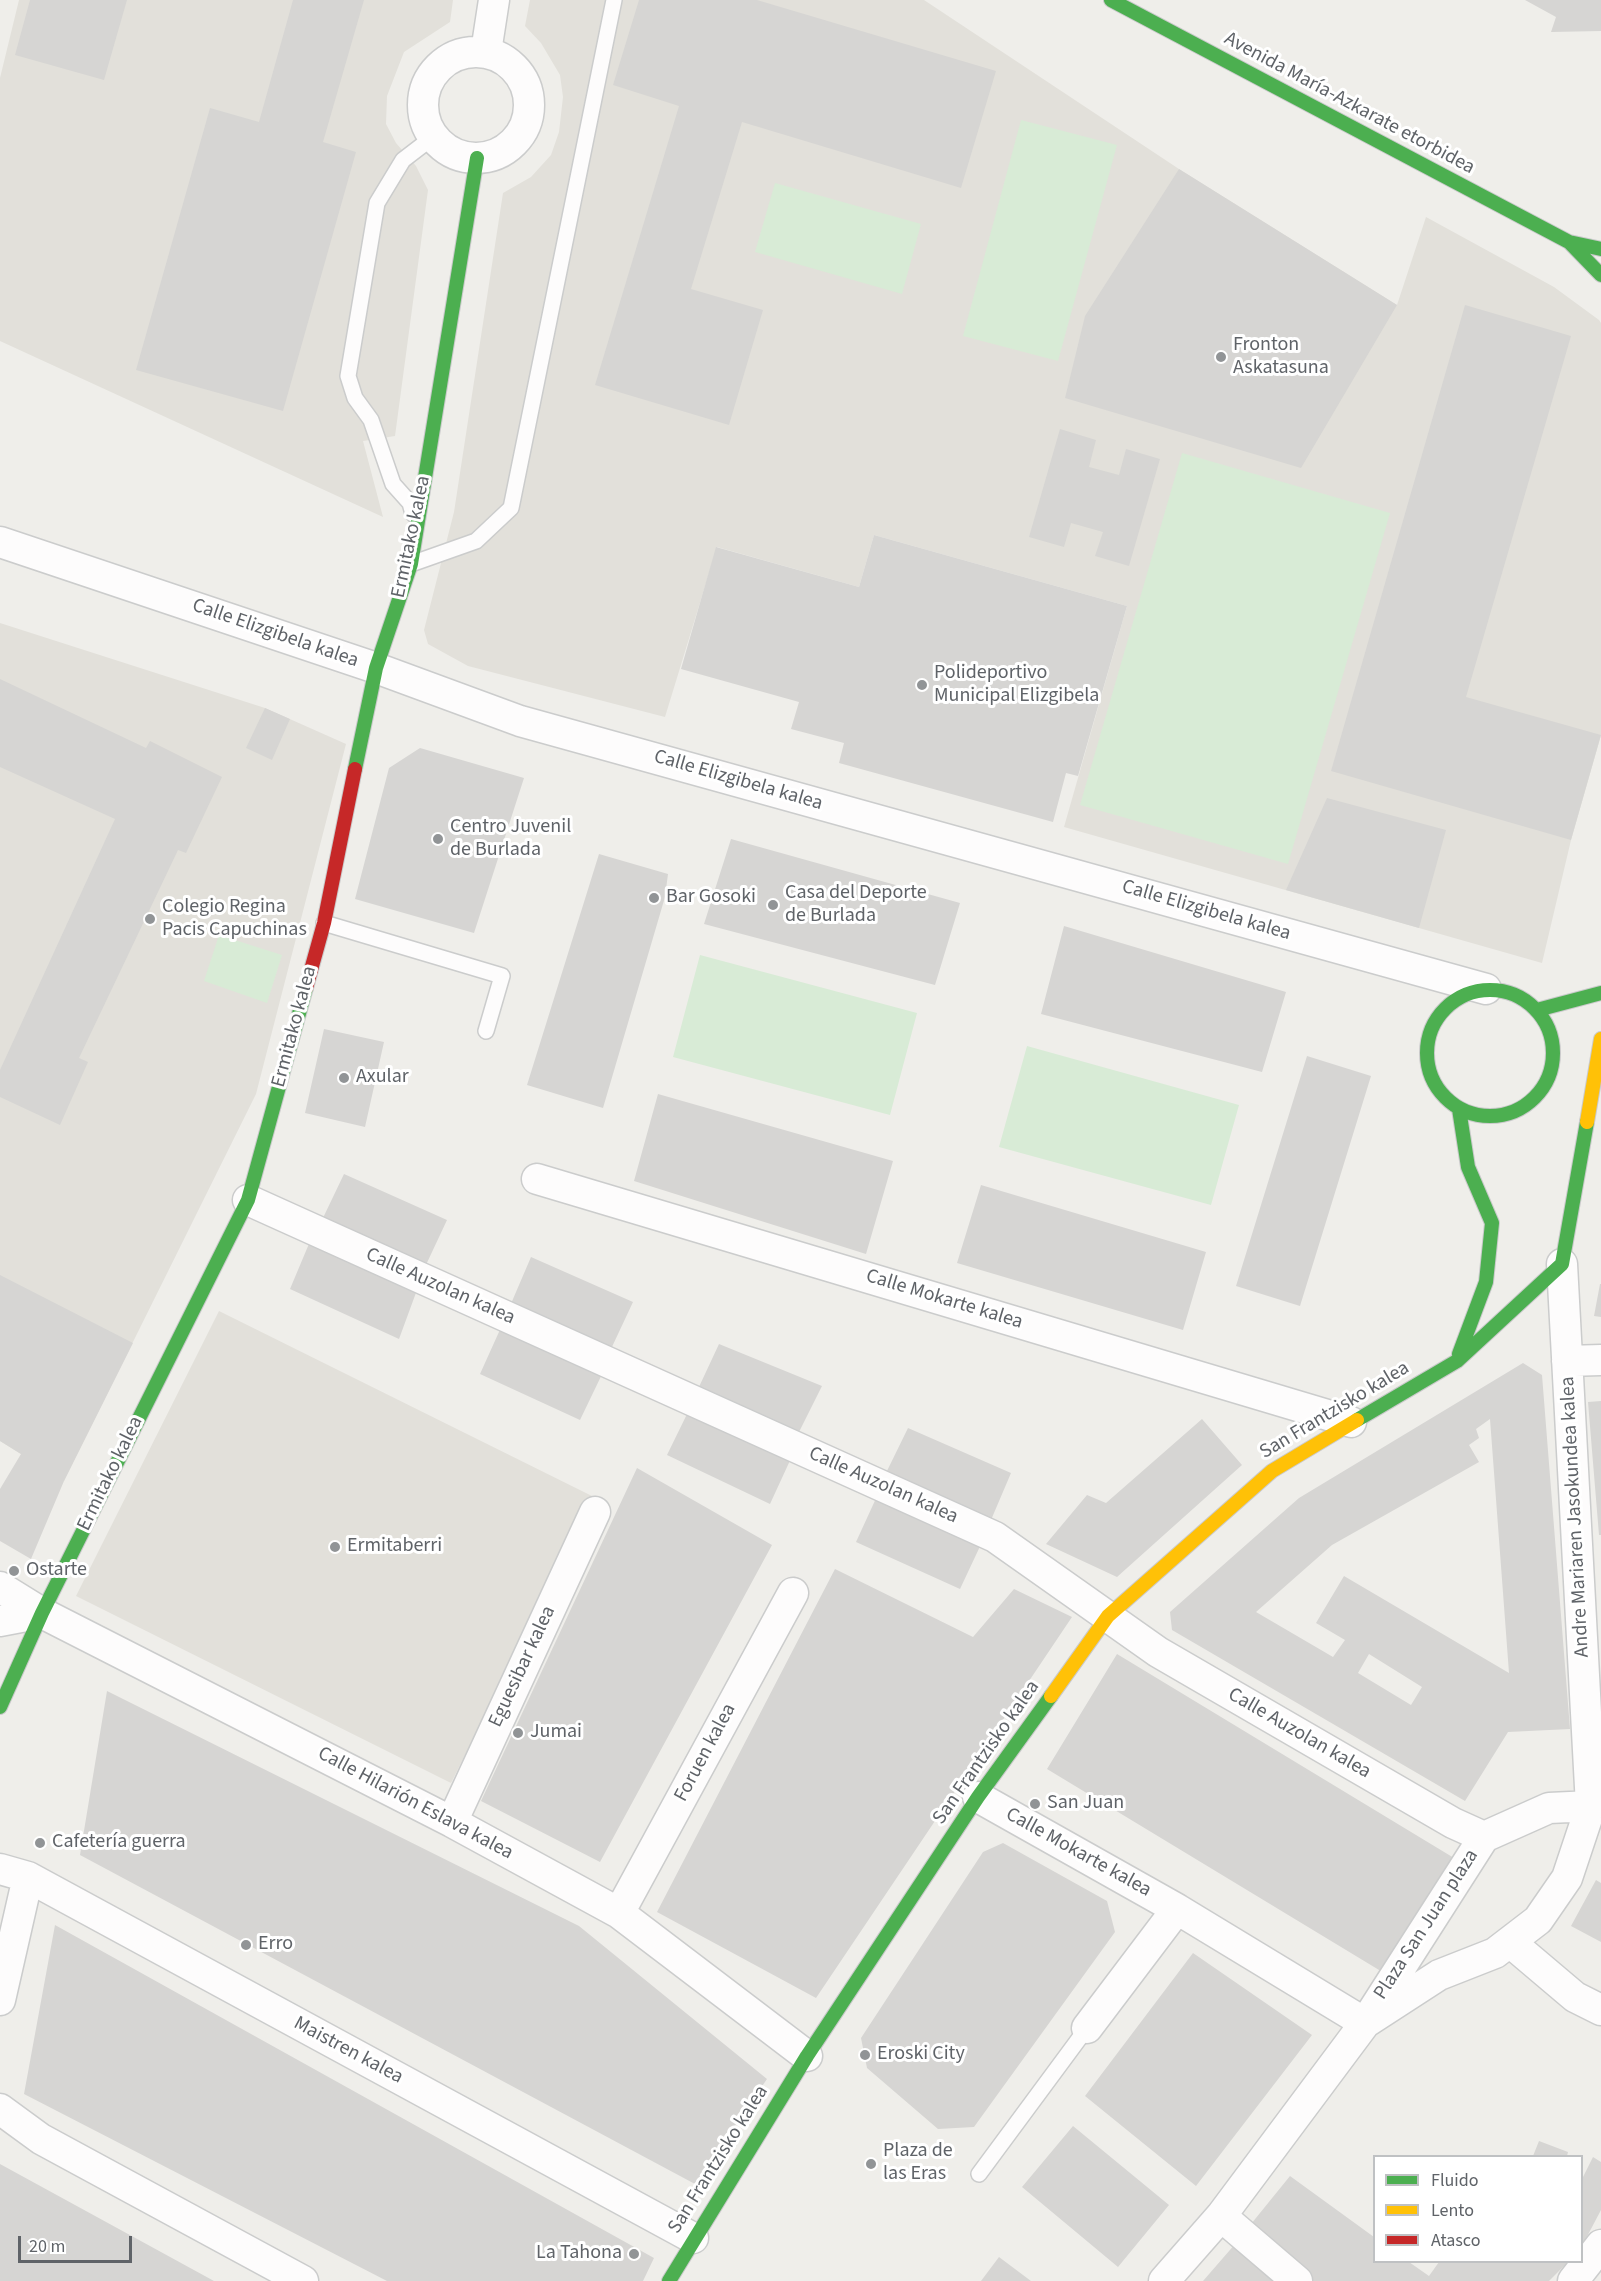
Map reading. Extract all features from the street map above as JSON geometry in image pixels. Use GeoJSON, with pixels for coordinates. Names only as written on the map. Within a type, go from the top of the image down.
{"type":"FeatureCollection","features":[{"type":"Feature","properties":{"kind":"street"},"geometry":{"type":"LineString","coordinates":[[486,52],[494,0]]}},
{"type":"Feature","properties":{"kind":"street","name":"Avenida María-Azkarate etorbidea"},"geometry":{"type":"LineString","coordinates":[[1111,0],[1569,242]]}},
{"type":"Feature","properties":{"kind":"street"},"geometry":{"type":"LineString","coordinates":[[486,52],[502,58],[516,69],[525,84],[529,109],[521,134],[509,146],[494,155],[477,158],[445,149],[433,137],[424,120],[422,102],[426,84],[435,69],[450,57],[486,52]]}},
{"type":"Feature","properties":{"kind":"street","name":"Ermitako kalea"},"geometry":{"type":"LineString","coordinates":[[0,1707],[42,1612],[248,1200],[324,923],[376,668],[411,564],[477,158]]}},
{"type":"Feature","properties":{"kind":"street"},"geometry":{"type":"LineString","coordinates":[[1569,242],[1601,249]]}},
{"type":"Feature","properties":{"kind":"street"},"geometry":{"type":"LineString","coordinates":[[1569,242],[1601,275]]}},
{"type":"Feature","properties":{"kind":"street","name":"Calle Elizgibela kalea"},"geometry":{"type":"LineString","coordinates":[[0,542],[376,668],[531,724],[1486,989]]}},
{"type":"Feature","properties":{"kind":"street"},"geometry":{"type":"LineString","coordinates":[[1486,989],[1514,994],[1537,1010],[1549,1029],[1557,1061],[1538,1096],[1520,1110],[1492,1117],[1470,1114],[1459,1109],[1443,1096],[1429,1074],[1427,1043],[1432,1026],[1441,1012],[1467,994],[1486,989]]}},
{"type":"Feature","properties":{"kind":"street"},"geometry":{"type":"LineString","coordinates":[[1537,1010],[1601,993]]}},
{"type":"Feature","properties":{"kind":"street"},"geometry":{"type":"LineString","coordinates":[[1562,1264],[1589,1067],[1601,1039]]}},
{"type":"Feature","properties":{"kind":"street"},"geometry":{"type":"LineString","coordinates":[[1456,1361],[1486,1282],[1492,1223],[1468,1167],[1459,1109]]}},
{"type":"Feature","properties":{"kind":"street","name":"Calle Mokarte kalea"},"geometry":{"type":"LineString","coordinates":[[537,1179],[1351,1422]]}},
{"type":"Feature","properties":{"kind":"street","name":"Calle Auzolan kalea"},"geometry":{"type":"LineString","coordinates":[[248,1200],[995,1537],[1158,1652],[1453,1823],[1484,1837]]}},
{"type":"Feature","properties":{"kind":"street","name":"Andre Mariaren Jasokundea kalea"},"geometry":{"type":"LineString","coordinates":[[1562,1264],[1591,1806]]}},
{"type":"Feature","properties":{"kind":"street","name":"San Frantzisko kalea"},"geometry":{"type":"LineString","coordinates":[[669,2281],[693,2238],[807,2056],[978,1797],[1108,1616],[1272,1471],[1456,1361],[1562,1264]]}},
{"type":"Feature","properties":{"kind":"street"},"geometry":{"type":"LineString","coordinates":[[1567,1361],[1601,1360]]}},
{"type":"Feature","properties":{"kind":"street","name":"Eguesibar kalea"},"geometry":{"type":"LineString","coordinates":[[452,1822],[595,1512]]}},
{"type":"Feature","properties":{"kind":"street","name":"Calle Hilarión Eslava kalea"},"geometry":{"type":"LineString","coordinates":[[0,1587],[42,1612],[452,1822],[619,1913],[807,2056]]}},
{"type":"Feature","properties":{"kind":"street","name":"Foruen kalea"},"geometry":{"type":"LineString","coordinates":[[619,1913],[793,1593]]}},
{"type":"Feature","properties":{"kind":"street"},"geometry":{"type":"LineString","coordinates":[[0,1621],[42,1612]]}},
{"type":"Feature","properties":{"kind":"street","name":"Calle Mokarte kalea"},"geometry":{"type":"LineString","coordinates":[[978,1797],[1178,1909],[1365,2023]]}},
{"type":"Feature","properties":{"kind":"street","name":"Plaza San Juan plaza"},"geometry":{"type":"LineString","coordinates":[[1591,1806],[1567,1878],[1538,1920],[1496,1953],[1439,1975],[1365,2023],[1484,1837],[1549,1808],[1591,1806]]}},
{"type":"Feature","properties":{"kind":"street"},"geometry":{"type":"LineString","coordinates":[[0,2000],[14,1873]]}},
{"type":"Feature","properties":{"kind":"street","name":"Maistren kalea"},"geometry":{"type":"LineString","coordinates":[[14,1873],[693,2238]]}},
{"type":"Feature","properties":{"kind":"street"},"geometry":{"type":"LineString","coordinates":[[1087,2028],[1178,1909]]}},
{"type":"Feature","properties":{"kind":"street"},"geometry":{"type":"LineString","coordinates":[[1510,1942],[1575,1997],[1601,2010]]}},
{"type":"Feature","properties":{"kind":"street"},"geometry":{"type":"LineString","coordinates":[[1164,2281],[1221,2216],[1365,2023]]}},
{"type":"Feature","properties":{"kind":"street"},"geometry":{"type":"LineString","coordinates":[[0,2109],[41,2139],[303,2281]]}},
{"type":"Feature","properties":{"kind":"street"},"geometry":{"type":"LineString","coordinates":[[1221,2216],[1297,2281]]}},
{"type":"Feature","properties":{"kind":"street"},"geometry":{"type":"LineString","coordinates":[[1573,2281],[1601,2244]]}},
{"type":"Feature","properties":{"kind":"lane"},"geometry":{"type":"LineString","coordinates":[[411,564],[476,540],[511,508],[614,0]]}},
{"type":"Feature","properties":{"kind":"lane"},"geometry":{"type":"LineString","coordinates":[[417,535],[410,503],[393,484],[371,420],[355,398],[348,376],[377,203],[404,160],[433,137]]}},
{"type":"Feature","properties":{"kind":"lane"},"geometry":{"type":"LineString","coordinates":[[324,923],[502,976],[486,1032]]}},
{"type":"Feature","properties":{"kind":"lane"},"geometry":{"type":"LineString","coordinates":[[979,2174],[1087,2028]]}},
{"type":"Feature","properties":{"kind":"shaded area"},"geometry":{"type":"Polygon","coordinates":[[[19,0],[453,0],[450,22],[404,52],[387,96],[386,124],[396,143],[416,166],[428,190],[395,436],[363,441],[383,517],[0,341],[0,78],[19,0]]]}},
{"type":"Feature","properties":{"kind":"shaded area"},"geometry":{"type":"Polygon","coordinates":[[[530,0],[924,0],[1179,169],[1397,305],[1426,217],[1554,287],[1599,320],[1601,323],[1601,735],[1571,840],[1542,963],[1064,827],[1127,606],[874,535],[859,587],[717,547],[665,717],[468,666],[428,644],[424,630],[454,512],[503,193],[531,177],[551,155],[559,132],[563,97],[560,75],[541,43],[525,26],[530,0]]]}},
{"type":"Feature","properties":{"kind":"shaded area","name":"Colegio Regina Pacis Capuchinas"},"geometry":{"type":"Polygon","coordinates":[[[0,623],[265,708],[346,744],[256,1094],[64,1481],[0,1441],[0,623]]]}},
{"type":"Feature","properties":{"kind":"shaded area","name":"Ermitaberri"},"geometry":{"type":"Polygon","coordinates":[[[219,1311],[594,1497],[451,1783],[76,1596],[219,1311]]]}},
{"type":"Feature","properties":{"kind":"green space"},"geometry":{"type":"Polygon","coordinates":[[[1021,120],[1117,145],[1058,361],[963,336],[1021,120]]]}},
{"type":"Feature","properties":{"kind":"green space"},"geometry":{"type":"Polygon","coordinates":[[[775,183],[921,224],[902,294],[755,252],[775,183]]]}},
{"type":"Feature","properties":{"kind":"green space"},"geometry":{"type":"Polygon","coordinates":[[[1182,453],[1390,513],[1288,864],[1080,805],[1182,453]]]}},
{"type":"Feature","properties":{"kind":"green space"},"geometry":{"type":"Polygon","coordinates":[[[219,935],[282,955],[267,1003],[204,981],[219,935]]]}},
{"type":"Feature","properties":{"kind":"green space"},"geometry":{"type":"Polygon","coordinates":[[[700,955],[917,1013],[890,1115],[673,1057],[700,955]]]}},
{"type":"Feature","properties":{"kind":"green space"},"geometry":{"type":"Polygon","coordinates":[[[1027,1046],[1239,1105],[1211,1205],[999,1147],[1027,1046]]]}},
{"type":"Feature","properties":{"kind":"building"},"geometry":{"type":"Polygon","coordinates":[[[30,0],[127,0],[104,80],[15,55],[30,0]]]}},
{"type":"Feature","properties":{"kind":"building"},"geometry":{"type":"Polygon","coordinates":[[[293,0],[364,0],[323,142],[356,152],[283,411],[136,370],[210,108],[259,122],[293,0]]]}},
{"type":"Feature","properties":{"kind":"building"},"geometry":{"type":"Polygon","coordinates":[[[639,0],[757,0],[996,71],[961,188],[742,122],[691,289],[763,310],[729,425],[595,385],[679,106],[613,85],[639,0]]]}},
{"type":"Feature","properties":{"kind":"building"},"geometry":{"type":"Polygon","coordinates":[[[1525,0],[1601,0],[1601,31],[1551,32],[1556,17],[1525,0]]]}},
{"type":"Feature","properties":{"kind":"building","name":"Fronton Askatasuna"},"geometry":{"type":"Polygon","coordinates":[[[1179,169],[1397,305],[1301,468],[1065,398],[1085,316],[1179,169]]]}},
{"type":"Feature","properties":{"kind":"building"},"geometry":{"type":"Polygon","coordinates":[[[1465,305],[1571,336],[1466,697],[1601,735],[1571,840],[1331,771],[1465,305]]]}},
{"type":"Feature","properties":{"kind":"building"},"geometry":{"type":"Polygon","coordinates":[[[1060,429],[1096,440],[1089,467],[1119,475],[1126,449],[1160,459],[1129,566],[1095,556],[1103,532],[1071,523],[1064,547],[1029,537],[1060,429]]]}},
{"type":"Feature","properties":{"kind":"building","name":"Polideportivo Municipal Elizgibela"},"geometry":{"type":"Polygon","coordinates":[[[874,535],[1127,606],[1078,776],[1066,773],[1053,822],[839,763],[844,743],[791,729],[799,702],[681,669],[716,547],[859,587],[874,535]]]}},
{"type":"Feature","properties":{"kind":"building"},"geometry":{"type":"Polygon","coordinates":[[[0,679],[146,748],[150,741],[222,777],[186,853],[178,850],[79,1058],[88,1062],[60,1125],[0,1097],[0,1070],[115,819],[0,767],[0,679]]]}},
{"type":"Feature","properties":{"kind":"building"},"geometry":{"type":"Polygon","coordinates":[[[265,708],[290,719],[272,760],[246,748],[265,708]]]}},
{"type":"Feature","properties":{"kind":"building","name":"Centro Juvenil de Burlada"},"geometry":{"type":"Polygon","coordinates":[[[420,748],[524,778],[474,933],[355,899],[389,768],[420,748]]]}},
{"type":"Feature","properties":{"kind":"building"},"geometry":{"type":"Polygon","coordinates":[[[1327,798],[1446,830],[1419,928],[1286,890],[1327,798]]]}},
{"type":"Feature","properties":{"kind":"building"},"geometry":{"type":"Polygon","coordinates":[[[731,839],[960,903],[935,985],[704,924],[731,839]]]}},
{"type":"Feature","properties":{"kind":"building"},"geometry":{"type":"Polygon","coordinates":[[[599,854],[668,874],[665,897],[603,1108],[527,1085],[599,854]]]}},
{"type":"Feature","properties":{"kind":"building"},"geometry":{"type":"Polygon","coordinates":[[[1064,926],[1286,992],[1262,1072],[1041,1014],[1064,926]]]}},
{"type":"Feature","properties":{"kind":"building","name":"Axular"},"geometry":{"type":"Polygon","coordinates":[[[324,1029],[384,1042],[365,1127],[305,1113],[324,1029]]]}},
{"type":"Feature","properties":{"kind":"building"},"geometry":{"type":"Polygon","coordinates":[[[1307,1056],[1371,1076],[1300,1306],[1236,1286],[1307,1056]]]}},
{"type":"Feature","properties":{"kind":"building"},"geometry":{"type":"Polygon","coordinates":[[[658,1094],[893,1161],[866,1254],[634,1181],[658,1094]]]}},
{"type":"Feature","properties":{"kind":"building"},"geometry":{"type":"Polygon","coordinates":[[[344,1174],[447,1220],[425,1267],[322,1220],[344,1174]]]}},
{"type":"Feature","properties":{"kind":"building"},"geometry":{"type":"Polygon","coordinates":[[[981,1185],[1206,1252],[1183,1330],[957,1263],[981,1185]]]}},
{"type":"Feature","properties":{"kind":"building"},"geometry":{"type":"Polygon","coordinates":[[[311,1239],[417,1290],[399,1339],[290,1289],[311,1239]]]}},
{"type":"Feature","properties":{"kind":"building"},"geometry":{"type":"Polygon","coordinates":[[[531,1257],[633,1302],[611,1349],[510,1306],[531,1257]]]}},
{"type":"Feature","properties":{"kind":"building"},"geometry":{"type":"Polygon","coordinates":[[[0,1275],[133,1343],[64,1481],[31,1559],[0,1541],[0,1489],[21,1454],[0,1441],[0,1275]]]}},
{"type":"Feature","properties":{"kind":"building"},"geometry":{"type":"Polygon","coordinates":[[[1601,1284],[1601,1317],[1594,1316],[1601,1284]]]}},
{"type":"Feature","properties":{"kind":"building"},"geometry":{"type":"Polygon","coordinates":[[[503,1323],[605,1368],[580,1420],[480,1374],[503,1323]]]}},
{"type":"Feature","properties":{"kind":"building"},"geometry":{"type":"Polygon","coordinates":[[[719,1344],[822,1386],[798,1434],[698,1389],[719,1344]]]}},
{"type":"Feature","properties":{"kind":"building"},"geometry":{"type":"Polygon","coordinates":[[[1523,1363],[1542,1375],[1570,1729],[1508,1732],[1465,1801],[1172,1630],[1170,1612],[1299,1498],[1523,1363]],[[1490,1419],[1476,1429],[1479,1438],[1469,1445],[1479,1462],[1332,1545],[1256,1612],[1333,1657],[1345,1640],[1316,1623],[1344,1576],[1509,1673],[1490,1419]],[[1369,1654],[1358,1673],[1411,1705],[1422,1687],[1369,1654]]]}},
{"type":"Feature","properties":{"kind":"building"},"geometry":{"type":"Polygon","coordinates":[[[1601,1401],[1601,1535],[1599,1535],[1588,1402],[1601,1401]]]}},
{"type":"Feature","properties":{"kind":"building"},"geometry":{"type":"Polygon","coordinates":[[[689,1410],[793,1454],[770,1504],[667,1455],[689,1410]]]}},
{"type":"Feature","properties":{"kind":"building"},"geometry":{"type":"Polygon","coordinates":[[[1202,1419],[1242,1465],[1117,1577],[1046,1544],[1087,1495],[1106,1503],[1202,1419]]]}},
{"type":"Feature","properties":{"kind":"building"},"geometry":{"type":"Polygon","coordinates":[[[908,1428],[1011,1473],[991,1520],[886,1473],[908,1428]]]}},
{"type":"Feature","properties":{"kind":"building"},"geometry":{"type":"Polygon","coordinates":[[[637,1468],[772,1545],[600,1862],[481,1801],[637,1468]]]}},
{"type":"Feature","properties":{"kind":"building"},"geometry":{"type":"Polygon","coordinates":[[[878,1494],[983,1540],[960,1589],[856,1542],[878,1494]]]}},
{"type":"Feature","properties":{"kind":"building"},"geometry":{"type":"Polygon","coordinates":[[[835,1569],[973,1637],[1014,1589],[1072,1617],[816,1998],[657,1912],[835,1569]]]}},
{"type":"Feature","properties":{"kind":"building"},"geometry":{"type":"Polygon","coordinates":[[[1117,1654],[1454,1858],[1384,1973],[1047,1769],[1117,1654]]]}},
{"type":"Feature","properties":{"kind":"building"},"geometry":{"type":"Polygon","coordinates":[[[107,1691],[579,1926],[767,2079],[695,2184],[80,1855],[107,1691]]]}},
{"type":"Feature","properties":{"kind":"building"},"geometry":{"type":"Polygon","coordinates":[[[1003,1843],[1107,1901],[1115,1932],[974,2127],[938,2129],[867,2068],[861,2038],[983,1852],[1003,1843]]]}},
{"type":"Feature","properties":{"kind":"building"},"geometry":{"type":"Polygon","coordinates":[[[1596,1880],[1601,1883],[1601,1942],[1571,1926],[1596,1880]]]}},
{"type":"Feature","properties":{"kind":"building"},"geometry":{"type":"Polygon","coordinates":[[[55,1925],[654,2258],[643,2281],[387,2281],[24,2094],[55,1925]]]}},
{"type":"Feature","properties":{"kind":"building"},"geometry":{"type":"Polygon","coordinates":[[[1193,1953],[1312,2035],[1196,2186],[1085,2096],[1193,1953]]]}},
{"type":"Feature","properties":{"kind":"building"},"geometry":{"type":"Polygon","coordinates":[[[1073,2126],[1169,2205],[1118,2267],[1022,2187],[1073,2126]]]}},
{"type":"Feature","properties":{"kind":"building"},"geometry":{"type":"Polygon","coordinates":[[[1539,2141],[1568,2152],[1567,2155],[1533,2155],[1539,2141]]]}},
{"type":"Feature","properties":{"kind":"building"},"geometry":{"type":"Polygon","coordinates":[[[1593,2157],[1601,2162],[1601,2210],[1583,2244],[1583,2177],[1593,2157]]]}},
{"type":"Feature","properties":{"kind":"building"},"geometry":{"type":"Polygon","coordinates":[[[0,2164],[214,2281],[0,2281],[0,2164]]]}},
{"type":"Feature","properties":{"kind":"building"},"geometry":{"type":"Polygon","coordinates":[[[1290,2176],[1373,2236],[1373,2263],[1410,2263],[1429,2276],[1438,2263],[1567,2263],[1549,2281],[1309,2281],[1247,2229],[1290,2176]]]}},
{"type":"Feature","properties":{"kind":"building"},"geometry":{"type":"Polygon","coordinates":[[[1236,2243],[1279,2281],[1203,2281],[1236,2243]]]}},
{"type":"Feature","properties":{"kind":"building"},"geometry":{"type":"Polygon","coordinates":[[[999,2257],[1031,2281],[981,2281],[999,2257]]]}},
{"type":"Feature","properties":{"kind":"traffic: fast"},"geometry":{"type":"LineString","coordinates":[[1111,0],[1569,242],[1601,249]]}},
{"type":"Feature","properties":{"kind":"traffic: fast"},"geometry":{"type":"LineString","coordinates":[[355,769],[376,668],[411,564],[477,158]]}},
{"type":"Feature","properties":{"kind":"traffic: fast"},"geometry":{"type":"LineString","coordinates":[[1569,242],[1601,275]]}},
{"type":"Feature","properties":{"kind":"traffic: fast"},"geometry":{"type":"LineString","coordinates":[[0,1707],[42,1613],[248,1200],[306,988]]}},
{"type":"Feature","properties":{"kind":"traffic: fast"},"geometry":{"type":"LineString","coordinates":[[1490,990],[1514,995],[1535,1008],[1548,1029],[1553,1053],[1548,1077],[1535,1098],[1514,1111],[1490,1116],[1466,1111],[1445,1098],[1432,1077],[1427,1053],[1432,1029],[1445,1008],[1466,995],[1490,990]]}},
{"type":"Feature","properties":{"kind":"traffic: fast"},"geometry":{"type":"LineString","coordinates":[[1537,1010],[1601,993]]}},
{"type":"Feature","properties":{"kind":"traffic: fast"},"geometry":{"type":"LineString","coordinates":[[1459,1109],[1468,1167],[1492,1223],[1486,1282],[1459,1354]]}},
{"type":"Feature","properties":{"kind":"traffic: fast"},"geometry":{"type":"LineString","coordinates":[[1357,1420],[1457,1361],[1562,1264],[1587,1122]]}},
{"type":"Feature","properties":{"kind":"traffic: fast"},"geometry":{"type":"LineString","coordinates":[[669,2281],[807,2056],[978,1797],[1051,1696]]}},
{"type":"Feature","properties":{"kind":"traffic: slow"},"geometry":{"type":"LineString","coordinates":[[1587,1122],[1601,1039]]}},
{"type":"Feature","properties":{"kind":"traffic: slow"},"geometry":{"type":"LineString","coordinates":[[1051,1696],[1108,1616],[1272,1471],[1357,1420]]}},
{"type":"Feature","properties":{"kind":"traffic: jam"},"geometry":{"type":"LineString","coordinates":[[306,988],[324,923],[355,769]]}},
{"type":"Feature","properties":{"kind":"place","name":"Fronton Askatasuna"},"geometry":{"type":"Point","coordinates":[1221,357]}},
{"type":"Feature","properties":{"kind":"place","name":"Polideportivo Municipal Elizgibela"},"geometry":{"type":"Point","coordinates":[922,685]}},
{"type":"Feature","properties":{"kind":"place","name":"Centro Juvenil de Burlada"},"geometry":{"type":"Point","coordinates":[438,839]}},
{"type":"Feature","properties":{"kind":"place","name":"Bar Gosoki"},"geometry":{"type":"Point","coordinates":[654,898]}},
{"type":"Feature","properties":{"kind":"place","name":"Casa del Deporte de Burlada"},"geometry":{"type":"Point","coordinates":[773,905]}},
{"type":"Feature","properties":{"kind":"place","name":"Colegio Regina Pacis Capuchinas"},"geometry":{"type":"Point","coordinates":[150,919]}},
{"type":"Feature","properties":{"kind":"place","name":"Axular"},"geometry":{"type":"Point","coordinates":[344,1078]}},
{"type":"Feature","properties":{"kind":"place","name":"Ermitaberri"},"geometry":{"type":"Point","coordinates":[335,1547]}},
{"type":"Feature","properties":{"kind":"place","name":"Ostarte"},"geometry":{"type":"Point","coordinates":[14,1571]}},
{"type":"Feature","properties":{"kind":"place","name":"Jumai"},"geometry":{"type":"Point","coordinates":[518,1733]}},
{"type":"Feature","properties":{"kind":"place","name":"San Juan"},"geometry":{"type":"Point","coordinates":[1035,1804]}},
{"type":"Feature","properties":{"kind":"place","name":"Cafetería guerra"},"geometry":{"type":"Point","coordinates":[40,1843]}},
{"type":"Feature","properties":{"kind":"place","name":"Erro"},"geometry":{"type":"Point","coordinates":[246,1945]}},
{"type":"Feature","properties":{"kind":"place","name":"Eroski City"},"geometry":{"type":"Point","coordinates":[865,2055]}},
{"type":"Feature","properties":{"kind":"place","name":"Plaza de las Eras"},"geometry":{"type":"Point","coordinates":[871,2164]}},
{"type":"Feature","properties":{"kind":"place","name":"La Tahona"},"geometry":{"type":"Point","coordinates":[634,2254]}}]}
